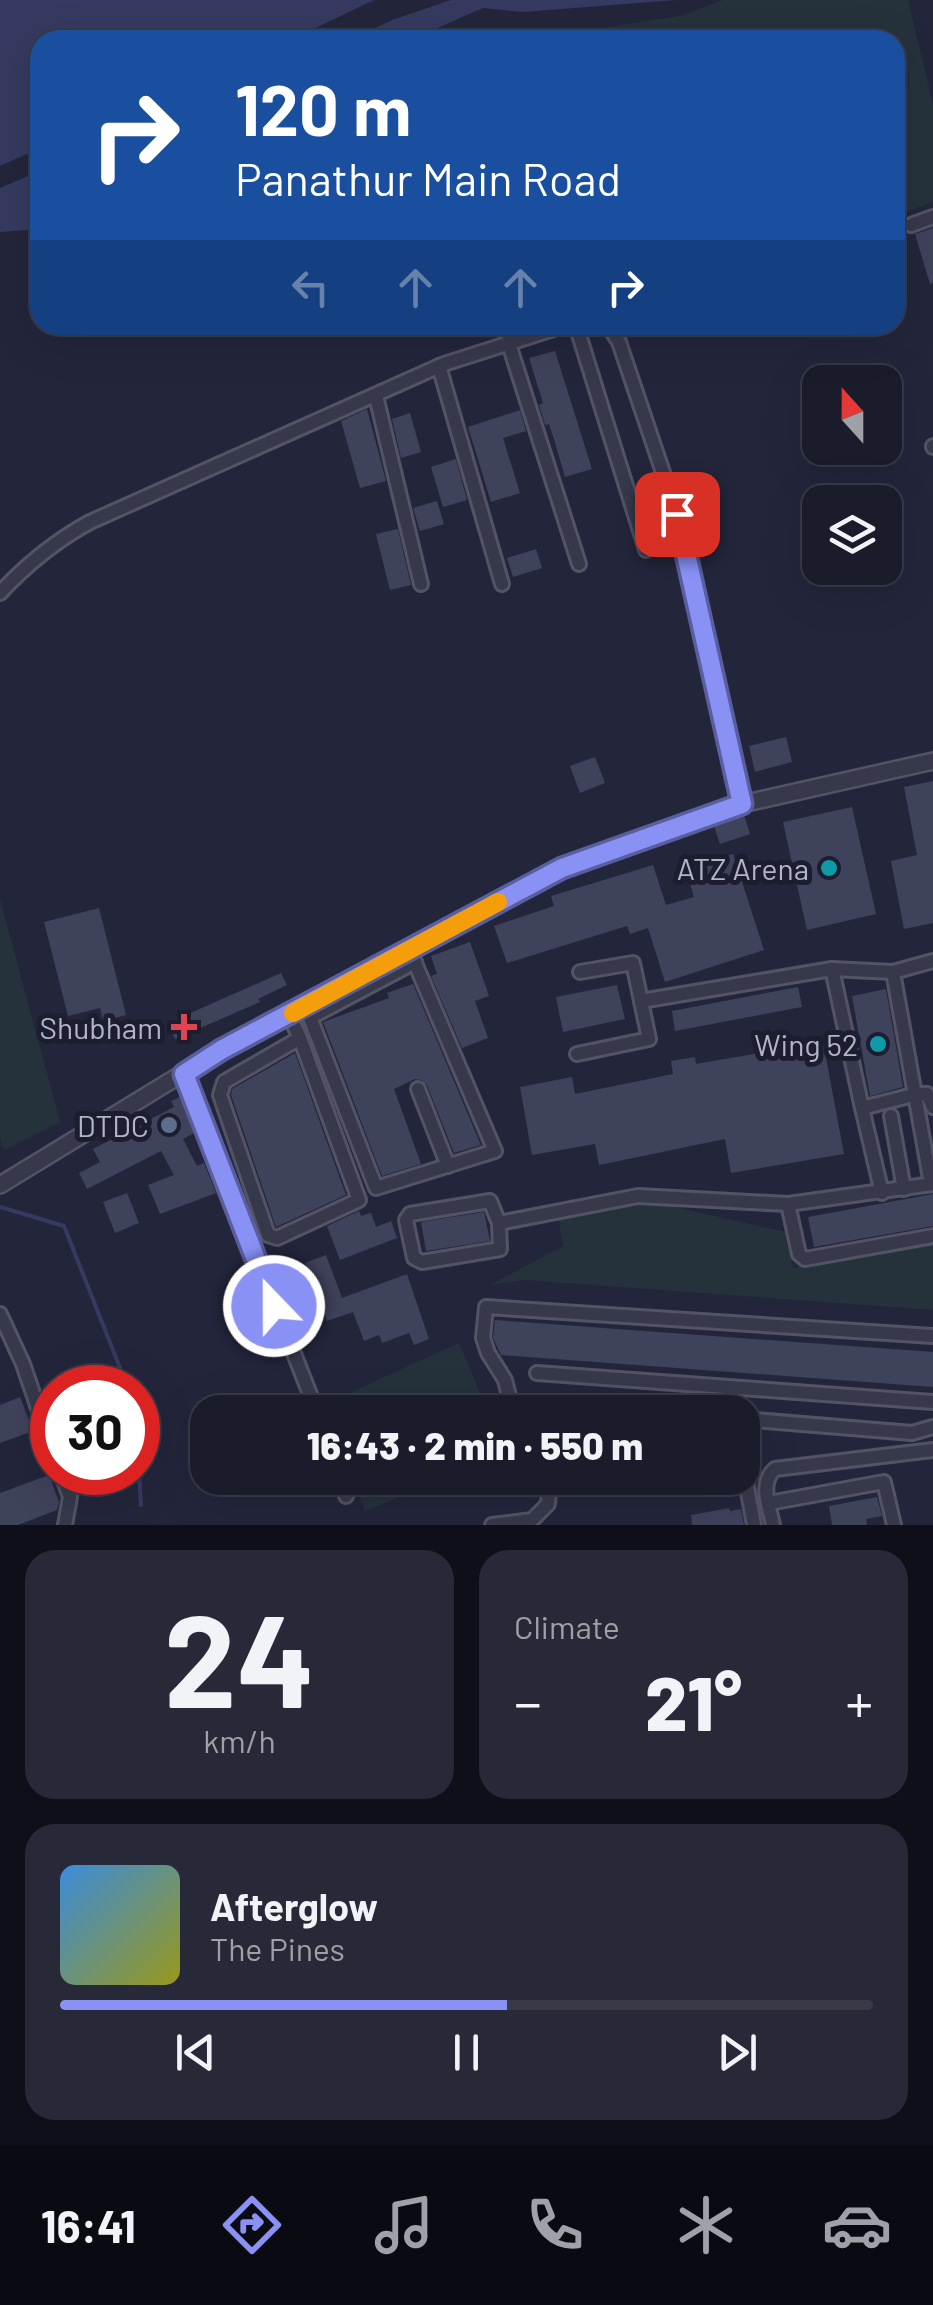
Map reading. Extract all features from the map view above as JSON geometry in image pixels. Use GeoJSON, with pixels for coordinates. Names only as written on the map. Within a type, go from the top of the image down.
{"type":"FeatureCollection","features":[{"type":"Feature","properties":{"kind":"street"},"geometry":{"type":"LineString","coordinates":[[911,224],[933,217]]}},
{"type":"Feature","properties":{"kind":"street"},"geometry":{"type":"LineString","coordinates":[[0,593],[18,572],[58,540],[90,522],[440,366],[530,335]]}},
{"type":"Feature","properties":{"kind":"street"},"geometry":{"type":"LineString","coordinates":[[579,335],[646,550]]}},
{"type":"Feature","properties":{"kind":"street"},"geometry":{"type":"LineString","coordinates":[[614,335],[677,514],[742,804]]}},
{"type":"Feature","properties":{"kind":"street"},"geometry":{"type":"LineString","coordinates":[[508,341],[579,564]]}},
{"type":"Feature","properties":{"kind":"street"},"geometry":{"type":"LineString","coordinates":[[440,366],[502,584]]}},
{"type":"Feature","properties":{"kind":"street"},"geometry":{"type":"LineString","coordinates":[[376,396],[421,584]]}},
{"type":"Feature","properties":{"kind":"street"},"geometry":{"type":"LineString","coordinates":[[0,1185],[221,1050],[289,1014],[308,1012],[562,868],[742,804],[933,761]]}},
{"type":"Feature","properties":{"kind":"street"},"geometry":{"type":"LineString","coordinates":[[308,1012],[376,1188],[495,1151],[412,956]]}},
{"type":"Feature","properties":{"kind":"street"},"geometry":{"type":"LineString","coordinates":[[641,1001],[832,969],[893,972],[933,961]]}},
{"type":"Feature","properties":{"kind":"street"},"geometry":{"type":"LineString","coordinates":[[577,1054],[649,1039],[632,962],[580,972]]}},
{"type":"Feature","properties":{"kind":"street"},"geometry":{"type":"LineString","coordinates":[[832,969],[882,1193]]}},
{"type":"Feature","properties":{"kind":"street"},"geometry":{"type":"LineString","coordinates":[[499,1223],[638,1196],[788,1204],[932,1184],[893,972]]}},
{"type":"Feature","properties":{"kind":"street"},"geometry":{"type":"LineString","coordinates":[[289,1014],[300,1038],[359,1200],[277,1238],[268,1235],[220,1088],[300,1038]]}},
{"type":"Feature","properties":{"kind":"street"},"geometry":{"type":"LineString","coordinates":[[184,1074],[310,1395]]}},
{"type":"Feature","properties":{"kind":"street"},"geometry":{"type":"LineString","coordinates":[[418,1088],[448,1166]]}},
{"type":"Feature","properties":{"kind":"street"},"geometry":{"type":"LineString","coordinates":[[862,1108],[916,1094],[928,1094],[933,1108]]}},
{"type":"Feature","properties":{"kind":"street"},"geometry":{"type":"LineString","coordinates":[[891,1116],[904,1189]]}},
{"type":"Feature","properties":{"kind":"street"},"geometry":{"type":"LineString","coordinates":[[490,1200],[499,1223],[502,1246],[497,1251],[422,1262],[414,1258],[406,1220],[414,1212],[490,1200]]}},
{"type":"Feature","properties":{"kind":"street"},"geometry":{"type":"LineString","coordinates":[[788,1204],[799,1254],[804,1258],[933,1236]]}},
{"type":"Feature","properties":{"kind":"street"},"geometry":{"type":"LineString","coordinates":[[508,1395],[505,1380],[483,1338],[486,1306],[933,1336]]}},
{"type":"Feature","properties":{"kind":"street"},"geometry":{"type":"LineString","coordinates":[[0,1314],[30,1387]]}},
{"type":"Feature","properties":{"kind":"street"},"geometry":{"type":"LineString","coordinates":[[536,1373],[933,1402]]}},
{"type":"Feature","properties":{"kind":"street"},"geometry":{"type":"LineString","coordinates":[[728,1389],[729,1395]]}},
{"type":"Feature","properties":{"kind":"street"},"geometry":{"type":"LineString","coordinates":[[760,1420],[912,1433],[933,1426]]}},
{"type":"Feature","properties":{"kind":"street"},"geometry":{"type":"LineString","coordinates":[[773,1525],[765,1486],[775,1469],[933,1450]]}},
{"type":"Feature","properties":{"kind":"street"},"geometry":{"type":"LineString","coordinates":[[769,1503],[884,1482],[894,1525]]}},
{"type":"Feature","properties":{"kind":"street"},"geometry":{"type":"LineString","coordinates":[[64,1525],[69,1495]]}},
{"type":"Feature","properties":{"kind":"street"},"geometry":{"type":"LineString","coordinates":[[492,1525],[532,1520],[548,1504],[549,1495]]}},
{"type":"Feature","properties":{"kind":"street"},"geometry":{"type":"LineString","coordinates":[[748,1495],[754,1525]]}},
{"type":"Feature","properties":{"kind":"shaded area"},"geometry":{"type":"Polygon","coordinates":[[[723,0],[908,0],[933,104],[933,202],[905,212],[905,30],[588,30],[680,16],[723,0]]]}},
{"type":"Feature","properties":{"kind":"shaded area"},"geometry":{"type":"Polygon","coordinates":[[[0,899],[60,1122],[4,1150],[0,1137],[0,899]]]}},
{"type":"Feature","properties":{"kind":"shaded area"},"geometry":{"type":"Polygon","coordinates":[[[640,1199],[785,1232],[793,1268],[933,1245],[933,1310],[525,1280],[490,1285],[563,1246],[558,1215],[640,1199]]]}},
{"type":"Feature","properties":{"kind":"shaded area"},"geometry":{"type":"Polygon","coordinates":[[[459,1343],[481,1395],[345,1395],[459,1343]]]}},
{"type":"Feature","properties":{"kind":"shaded area"},"geometry":{"type":"Polygon","coordinates":[[[359,1495],[405,1495],[365,1511],[359,1495]]]}},
{"type":"Feature","properties":{"kind":"water"},"geometry":{"type":"Polygon","coordinates":[[[0,0],[374,0],[311,30],[30,30],[30,152],[0,166],[0,0]]]}},
{"type":"Feature","properties":{"kind":"water"},"geometry":{"type":"Polygon","coordinates":[[[451,0],[675,0],[524,12],[483,8],[433,30],[372,30],[451,0]]]}},
{"type":"Feature","properties":{"kind":"water"},"geometry":{"type":"Polygon","coordinates":[[[30,175],[30,230],[0,232],[0,188],[30,175]]]}},
{"type":"Feature","properties":{"kind":"building"},"geometry":{"type":"Polygon","coordinates":[[[933,228],[933,283],[930,284],[915,234],[933,228]]]}},
{"type":"Feature","properties":{"kind":"building"},"geometry":{"type":"Polygon","coordinates":[[[555,351],[592,469],[565,477],[549,424],[545,425],[539,405],[543,403],[529,358],[555,351]]]}},
{"type":"Feature","properties":{"kind":"building"},"geometry":{"type":"Polygon","coordinates":[[[367,409],[386,481],[360,488],[341,421],[367,409]]]}},
{"type":"Feature","properties":{"kind":"building"},"geometry":{"type":"Polygon","coordinates":[[[520,410],[526,431],[503,438],[520,493],[491,502],[468,427],[520,410]]]}},
{"type":"Feature","properties":{"kind":"building"},"geometry":{"type":"Polygon","coordinates":[[[410,413],[421,452],[401,458],[392,419],[410,413]]]}},
{"type":"Feature","properties":{"kind":"building"},"geometry":{"type":"Polygon","coordinates":[[[456,459],[467,500],[443,507],[431,467],[456,459]]]}},
{"type":"Feature","properties":{"kind":"building"},"geometry":{"type":"Polygon","coordinates":[[[437,501],[444,524],[420,531],[413,508],[437,501]]]}},
{"type":"Feature","properties":{"kind":"building"},"geometry":{"type":"Polygon","coordinates":[[[398,529],[411,585],[390,590],[376,534],[398,529]]]}},
{"type":"Feature","properties":{"kind":"building"},"geometry":{"type":"Polygon","coordinates":[[[536,549],[542,568],[513,577],[507,558],[536,549]]]}},
{"type":"Feature","properties":{"kind":"building"},"geometry":{"type":"Polygon","coordinates":[[[786,737],[792,762],[755,772],[749,746],[786,737]]]}},
{"type":"Feature","properties":{"kind":"building"},"geometry":{"type":"Polygon","coordinates":[[[595,757],[605,783],[580,793],[570,766],[595,757]]]}},
{"type":"Feature","properties":{"kind":"building"},"geometry":{"type":"Polygon","coordinates":[[[933,781],[933,923],[904,929],[891,861],[917,855],[904,787],[933,781]]]}},
{"type":"Feature","properties":{"kind":"building","name":"ATZ Arena"},"geometry":{"type":"Polygon","coordinates":[[[852,807],[876,914],[807,930],[783,822],[852,807]]]}},
{"type":"Feature","properties":{"kind":"building"},"geometry":{"type":"Polygon","coordinates":[[[744,815],[750,834],[720,844],[714,826],[744,815]]]}},
{"type":"Feature","properties":{"kind":"building"},"geometry":{"type":"Polygon","coordinates":[[[733,854],[764,950],[665,982],[648,928],[630,934],[627,926],[507,963],[494,926],[554,906],[551,896],[653,865],[666,905],[694,897],[686,869],[733,854]]]}},
{"type":"Feature","properties":{"kind":"building"},"geometry":{"type":"Polygon","coordinates":[[[99,908],[126,1015],[103,1021],[100,1008],[68,1016],[44,922],[99,908]]]}},
{"type":"Feature","properties":{"kind":"building"},"geometry":{"type":"Polygon","coordinates":[[[470,942],[489,996],[475,1001],[488,1038],[462,1048],[431,976],[437,974],[431,956],[470,942]]]}},
{"type":"Feature","properties":{"kind":"building"},"geometry":{"type":"Polygon","coordinates":[[[281,973],[287,985],[258,999],[260,1002],[175,1039],[168,1023],[281,973]]]}},
{"type":"Feature","properties":{"kind":"building"},"geometry":{"type":"Polygon","coordinates":[[[413,984],[481,1145],[454,1153],[427,1085],[415,1079],[394,1089],[421,1164],[382,1176],[323,1022],[389,998],[387,993],[413,984]]]}},
{"type":"Feature","properties":{"kind":"building"},"geometry":{"type":"Polygon","coordinates":[[[617,985],[625,1019],[563,1032],[556,997],[617,985]]]}},
{"type":"Feature","properties":{"kind":"building"},"geometry":{"type":"Polygon","coordinates":[[[798,987],[802,1007],[675,1031],[672,1011],[798,987]]]}},
{"type":"Feature","properties":{"kind":"building","name":"Wing 52"},"geometry":{"type":"Polygon","coordinates":[[[886,989],[903,1087],[870,1096],[852,996],[886,989]]]}},
{"type":"Feature","properties":{"kind":"building"},"geometry":{"type":"Polygon","coordinates":[[[823,1042],[844,1154],[731,1173],[725,1139],[599,1165],[595,1144],[532,1155],[520,1087],[572,1077],[575,1094],[673,1074],[671,1061],[695,1057],[696,1064],[823,1042]]]}},
{"type":"Feature","properties":{"kind":"building"},"geometry":{"type":"Polygon","coordinates":[[[295,1053],[346,1195],[276,1227],[231,1095],[232,1089],[295,1053]]]}},
{"type":"Feature","properties":{"kind":"building"},"geometry":{"type":"Polygon","coordinates":[[[182,1096],[196,1132],[183,1139],[197,1166],[204,1163],[216,1193],[160,1214],[148,1185],[174,1175],[161,1151],[87,1189],[79,1173],[100,1162],[93,1149],[174,1107],[171,1101],[182,1096]]]}},
{"type":"Feature","properties":{"kind":"building"},"geometry":{"type":"Polygon","coordinates":[[[127,1193],[139,1223],[115,1233],[103,1202],[127,1193]]]}},
{"type":"Feature","properties":{"kind":"building"},"geometry":{"type":"Polygon","coordinates":[[[933,1194],[933,1226],[814,1247],[808,1217],[933,1194]]]}},
{"type":"Feature","properties":{"kind":"building"},"geometry":{"type":"Polygon","coordinates":[[[359,1211],[361,1216],[371,1213],[376,1227],[391,1221],[397,1238],[340,1260],[327,1226],[359,1211]]]}},
{"type":"Feature","properties":{"kind":"building"},"geometry":{"type":"Polygon","coordinates":[[[484,1212],[490,1241],[426,1251],[421,1222],[484,1212]]]}},
{"type":"Feature","properties":{"kind":"building"},"geometry":{"type":"Polygon","coordinates":[[[326,1255],[342,1298],[407,1274],[429,1339],[414,1345],[409,1333],[382,1343],[379,1335],[364,1341],[353,1312],[327,1321],[305,1263],[326,1255]]]}},
{"type":"Feature","properties":{"kind":"building"},"geometry":{"type":"Polygon","coordinates":[[[495,1320],[933,1352],[933,1387],[501,1355],[493,1338],[495,1320]]]}},
{"type":"Feature","properties":{"kind":"building"},"geometry":{"type":"Polygon","coordinates":[[[20,1397],[30,1432],[0,1443],[0,1405],[20,1397]]]}},
{"type":"Feature","properties":{"kind":"building"},"geometry":{"type":"Polygon","coordinates":[[[30,1482],[30,1495],[56,1495],[59,1502],[57,1510],[18,1525],[0,1525],[0,1493],[30,1482]]]}},
{"type":"Feature","properties":{"kind":"building"},"geometry":{"type":"Polygon","coordinates":[[[877,1497],[882,1516],[866,1519],[867,1525],[832,1525],[829,1506],[877,1497]]]}},
{"type":"Feature","properties":{"kind":"building"},"geometry":{"type":"Polygon","coordinates":[[[741,1509],[744,1525],[692,1525],[691,1515],[741,1509]]]}},
{"type":"Feature","properties":{"kind":"waterway"},"geometry":{"type":"LineString","coordinates":[[0,1207],[64,1226],[119,1365]]}},
{"type":"Feature","properties":{"kind":"waterway"},"geometry":{"type":"LineString","coordinates":[[140,1495],[141,1505]]}},
{"type":"Feature","properties":{"kind":"slow traffic"},"geometry":{"type":"LineString","coordinates":[[293,1013],[498,902]]}},
{"type":"Feature","properties":{"kind":"place","name":"ATZ Arena"},"geometry":{"type":"Point","coordinates":[829,868]}},
{"type":"Feature","properties":{"kind":"place","name":"Shubham"},"geometry":{"type":"Point","coordinates":[184,1027]}},
{"type":"Feature","properties":{"kind":"place","name":"Wing 52"},"geometry":{"type":"Point","coordinates":[878,1044]}},
{"type":"Feature","properties":{"kind":"place","name":"DTDC"},"geometry":{"type":"Point","coordinates":[169,1125]}},
{"type":"Feature","properties":{"kind":"route"},"geometry":{"type":"LineString","coordinates":[[274,1306],[184,1074],[221,1050],[562,868],[742,804],[677,514]]}}]}
